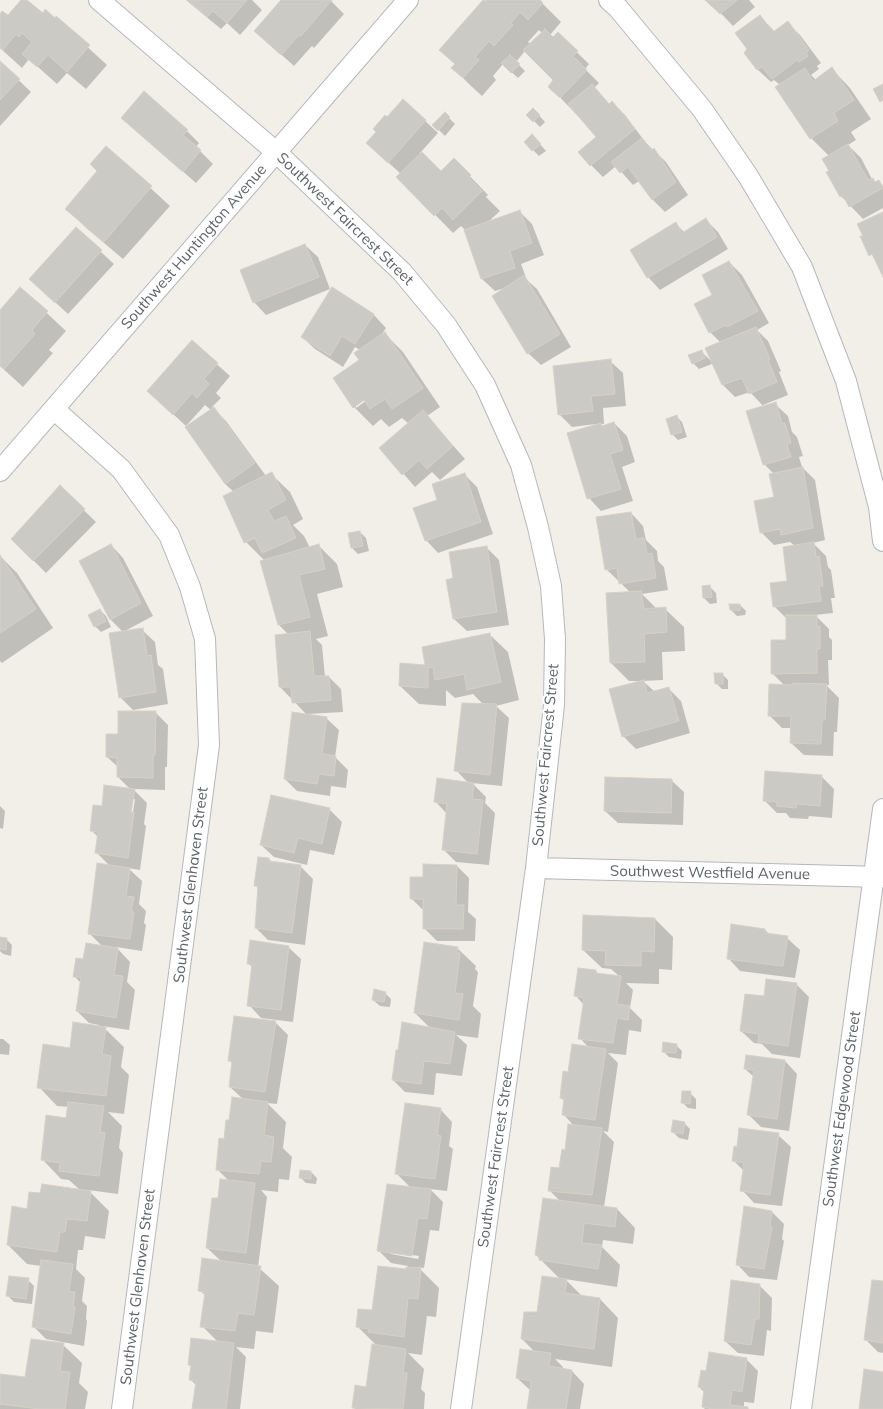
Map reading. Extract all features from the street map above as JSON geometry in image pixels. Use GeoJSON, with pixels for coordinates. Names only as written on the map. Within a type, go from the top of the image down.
{"type":"FeatureCollection","features":[{"type":"Feature","properties":{"kind":"street","name":"Southwest Faircrest Street"},"geometry":{"type":"LineString","coordinates":[[99,0],[276,152],[402,272],[446,325],[485,385],[521,466],[538,527],[551,586],[555,639],[554,705],[536,868],[461,1409]]}},
{"type":"Feature","properties":{"kind":"street","name":"Southwest Huntington Avenue"},"geometry":{"type":"LineString","coordinates":[[0,471],[55,410],[408,0]]}},
{"type":"Feature","properties":{"kind":"street"},"geometry":{"type":"LineString","coordinates":[[609,0],[618,8],[702,110],[748,176],[802,267],[846,380],[879,507],[883,541]]}},
{"type":"Feature","properties":{"kind":"street","name":"Southwest Glenhaven Street"},"geometry":{"type":"LineString","coordinates":[[55,410],[121,469],[169,536],[190,586],[205,639],[209,745],[122,1409]]}},
{"type":"Feature","properties":{"kind":"street","name":"Southwest Edgewood Street"},"geometry":{"type":"LineString","coordinates":[[801,1409],[878,877],[883,809]]}},
{"type":"Feature","properties":{"kind":"street","name":"Southwest Westfield Avenue"},"geometry":{"type":"LineString","coordinates":[[536,868],[878,877]]}},
{"type":"Feature","properties":{"kind":"building"},"geometry":{"type":"Polygon","coordinates":[[[21,0],[27,0],[43,13],[45,9],[55,18],[56,16],[90,45],[67,72],[48,55],[37,67],[22,54],[32,42],[22,33],[19,37],[16,34],[3,50],[0,48],[0,14],[2,11],[8,15],[21,0]]]}},
{"type":"Feature","properties":{"kind":"building"},"geometry":{"type":"Polygon","coordinates":[[[188,0],[247,0],[227,23],[213,11],[207,17],[188,0]]]}},
{"type":"Feature","properties":{"kind":"building"},"geometry":{"type":"Polygon","coordinates":[[[281,0],[332,0],[301,36],[299,35],[281,55],[254,31],[281,0]]]}},
{"type":"Feature","properties":{"kind":"building"},"geometry":{"type":"Polygon","coordinates":[[[483,0],[540,0],[543,3],[528,20],[520,12],[511,23],[513,25],[494,46],[489,41],[475,57],[479,60],[463,78],[451,68],[455,64],[439,50],[483,0]]]}},
{"type":"Feature","properties":{"kind":"building"},"geometry":{"type":"Polygon","coordinates":[[[705,0],[737,0],[720,14],[705,0]]]}},
{"type":"Feature","properties":{"kind":"building"},"geometry":{"type":"Polygon","coordinates":[[[760,15],[773,32],[788,21],[809,50],[806,53],[808,56],[799,62],[797,60],[772,79],[762,67],[757,70],[744,53],[747,49],[735,33],[760,15]]]}},
{"type":"Feature","properties":{"kind":"building"},"geometry":{"type":"Polygon","coordinates":[[[545,29],[553,37],[558,32],[578,51],[573,56],[587,70],[560,98],[548,87],[553,80],[523,50],[545,29]]]}},
{"type":"Feature","properties":{"kind":"building"},"geometry":{"type":"Polygon","coordinates":[[[510,55],[520,64],[511,73],[501,63],[510,55]]]}},
{"type":"Feature","properties":{"kind":"building"},"geometry":{"type":"Polygon","coordinates":[[[0,61],[20,79],[0,100],[0,61]]]}},
{"type":"Feature","properties":{"kind":"building"},"geometry":{"type":"Polygon","coordinates":[[[832,67],[854,100],[834,113],[838,121],[810,139],[775,87],[805,68],[813,81],[832,67]]]}},
{"type":"Feature","properties":{"kind":"building"},"geometry":{"type":"Polygon","coordinates":[[[592,84],[609,104],[612,101],[635,129],[590,166],[578,152],[596,137],[568,104],[592,84]]]}},
{"type":"Feature","properties":{"kind":"building"},"geometry":{"type":"Polygon","coordinates":[[[883,84],[883,100],[880,102],[873,89],[883,84]]]}},
{"type":"Feature","properties":{"kind":"building"},"geometry":{"type":"Polygon","coordinates":[[[144,91],[188,130],[183,135],[201,150],[183,172],[121,118],[144,91]]]}},
{"type":"Feature","properties":{"kind":"building"},"geometry":{"type":"Polygon","coordinates":[[[403,99],[426,120],[388,163],[366,143],[376,132],[373,129],[403,99]]]}},
{"type":"Feature","properties":{"kind":"building"},"geometry":{"type":"Polygon","coordinates":[[[533,108],[540,115],[533,122],[526,115],[533,108]]]}},
{"type":"Feature","properties":{"kind":"building"},"geometry":{"type":"Polygon","coordinates":[[[445,112],[450,117],[438,131],[432,125],[445,112]]]}},
{"type":"Feature","properties":{"kind":"building"},"geometry":{"type":"Polygon","coordinates":[[[532,134],[541,144],[532,151],[524,142],[532,134]]]}},
{"type":"Feature","properties":{"kind":"building"},"geometry":{"type":"Polygon","coordinates":[[[642,138],[652,150],[654,148],[676,182],[652,200],[628,167],[620,173],[611,162],[642,138]]]}},
{"type":"Feature","properties":{"kind":"building"},"geometry":{"type":"Polygon","coordinates":[[[848,144],[868,180],[873,178],[875,182],[879,180],[883,188],[849,207],[843,195],[840,197],[826,172],[829,171],[822,159],[848,144]]]}},
{"type":"Feature","properties":{"kind":"building"},"geometry":{"type":"Polygon","coordinates":[[[106,146],[152,186],[104,242],[65,209],[97,171],[90,164],[106,146]]]}},
{"type":"Feature","properties":{"kind":"building"},"geometry":{"type":"Polygon","coordinates":[[[422,152],[441,171],[454,158],[471,175],[469,178],[482,191],[453,220],[442,208],[434,216],[396,177],[422,152]]]}},
{"type":"Feature","properties":{"kind":"building"},"geometry":{"type":"Polygon","coordinates":[[[520,210],[532,243],[510,251],[515,268],[481,279],[464,230],[520,210]]]}},
{"type":"Feature","properties":{"kind":"building"},"geometry":{"type":"Polygon","coordinates":[[[883,212],[883,277],[872,254],[869,256],[857,224],[883,212]]]}},
{"type":"Feature","properties":{"kind":"building"},"geometry":{"type":"Polygon","coordinates":[[[706,218],[717,237],[647,278],[630,250],[676,222],[682,233],[706,218]]]}},
{"type":"Feature","properties":{"kind":"building"},"geometry":{"type":"Polygon","coordinates":[[[76,227],[102,250],[55,303],[29,279],[76,227]]]}},
{"type":"Feature","properties":{"kind":"building"},"geometry":{"type":"Polygon","coordinates":[[[305,244],[319,277],[253,303],[240,270],[305,244]]]}},
{"type":"Feature","properties":{"kind":"building"},"geometry":{"type":"Polygon","coordinates":[[[729,261],[758,311],[727,327],[726,325],[709,333],[694,304],[712,295],[702,275],[729,261]]]}},
{"type":"Feature","properties":{"kind":"building"},"geometry":{"type":"Polygon","coordinates":[[[524,275],[560,334],[527,354],[492,296],[524,275]]]}},
{"type":"Feature","properties":{"kind":"building"},"geometry":{"type":"Polygon","coordinates":[[[20,287],[48,311],[32,330],[35,334],[4,369],[0,366],[0,310],[20,287]]]}},
{"type":"Feature","properties":{"kind":"building"},"geometry":{"type":"Polygon","coordinates":[[[332,287],[374,314],[355,344],[342,336],[330,356],[301,337],[332,287]]]}},
{"type":"Feature","properties":{"kind":"building"},"geometry":{"type":"Polygon","coordinates":[[[756,327],[770,359],[768,360],[777,382],[749,394],[742,378],[722,385],[705,348],[756,327]]]}},
{"type":"Feature","properties":{"kind":"building"},"geometry":{"type":"Polygon","coordinates":[[[385,332],[423,388],[392,409],[385,399],[370,409],[364,400],[353,408],[333,378],[359,360],[354,353],[385,332]]]}},
{"type":"Feature","properties":{"kind":"building"},"geometry":{"type":"Polygon","coordinates":[[[192,340],[218,363],[204,379],[209,384],[197,398],[192,393],[173,415],[147,391],[192,340]]]}},
{"type":"Feature","properties":{"kind":"building"},"geometry":{"type":"Polygon","coordinates":[[[702,350],[705,358],[692,364],[688,355],[702,350]]]}},
{"type":"Feature","properties":{"kind":"building"},"geometry":{"type":"Polygon","coordinates":[[[611,359],[615,394],[591,396],[593,411],[558,415],[553,366],[611,359]]]}},
{"type":"Feature","properties":{"kind":"building"},"geometry":{"type":"Polygon","coordinates":[[[776,402],[782,424],[785,423],[791,443],[787,445],[791,457],[763,465],[746,411],[776,402]]]}},
{"type":"Feature","properties":{"kind":"building"},"geometry":{"type":"Polygon","coordinates":[[[214,407],[255,463],[225,484],[185,427],[214,407]]]}},
{"type":"Feature","properties":{"kind":"building"},"geometry":{"type":"Polygon","coordinates":[[[423,410],[453,446],[427,469],[419,460],[402,475],[379,448],[423,410]]]}},
{"type":"Feature","properties":{"kind":"building"},"geometry":{"type":"Polygon","coordinates":[[[677,415],[682,432],[671,435],[666,419],[677,415]]]}},
{"type":"Feature","properties":{"kind":"building"},"geometry":{"type":"Polygon","coordinates":[[[614,422],[623,450],[610,454],[621,489],[587,499],[567,433],[601,423],[602,426],[614,422]]]}},
{"type":"Feature","properties":{"kind":"building"},"geometry":{"type":"Polygon","coordinates":[[[803,467],[813,528],[781,535],[780,529],[760,533],[754,501],[774,497],[769,474],[803,467]]]}},
{"type":"Feature","properties":{"kind":"building"},"geometry":{"type":"Polygon","coordinates":[[[272,472],[286,500],[268,510],[274,521],[286,516],[296,538],[262,553],[255,538],[244,543],[223,496],[272,472]]]}},
{"type":"Feature","properties":{"kind":"building"},"geometry":{"type":"Polygon","coordinates":[[[465,473],[481,522],[425,541],[413,508],[437,500],[432,484],[465,473]]]}},
{"type":"Feature","properties":{"kind":"building"},"geometry":{"type":"Polygon","coordinates":[[[60,485],[85,509],[33,561],[11,539],[60,485]]]}},
{"type":"Feature","properties":{"kind":"building"},"geometry":{"type":"Polygon","coordinates":[[[631,512],[636,539],[644,538],[647,554],[652,553],[656,578],[619,584],[617,568],[605,570],[596,517],[631,512]]]}},
{"type":"Feature","properties":{"kind":"building"},"geometry":{"type":"Polygon","coordinates":[[[360,531],[363,546],[351,548],[348,533],[360,531]]]}},
{"type":"Feature","properties":{"kind":"building"},"geometry":{"type":"Polygon","coordinates":[[[814,542],[816,557],[819,556],[823,586],[819,586],[821,601],[773,607],[770,583],[787,581],[783,547],[814,542]]]}},
{"type":"Feature","properties":{"kind":"building"},"geometry":{"type":"Polygon","coordinates":[[[111,544],[141,603],[110,620],[79,561],[111,544]]]}},
{"type":"Feature","properties":{"kind":"building"},"geometry":{"type":"Polygon","coordinates":[[[319,544],[325,569],[299,575],[310,617],[278,625],[260,561],[319,544]]]}},
{"type":"Feature","properties":{"kind":"building"},"geometry":{"type":"Polygon","coordinates":[[[487,546],[497,612],[453,619],[446,580],[453,578],[449,552],[487,546]]]}},
{"type":"Feature","properties":{"kind":"building"},"geometry":{"type":"Polygon","coordinates":[[[0,555],[36,609],[0,633],[0,555]]]}},
{"type":"Feature","properties":{"kind":"building"},"geometry":{"type":"Polygon","coordinates":[[[710,585],[712,597],[703,598],[702,586],[710,585]]]}},
{"type":"Feature","properties":{"kind":"building"},"geometry":{"type":"Polygon","coordinates":[[[641,591],[644,609],[666,607],[667,632],[644,634],[645,662],[610,663],[606,593],[641,591]]]}},
{"type":"Feature","properties":{"kind":"building"},"geometry":{"type":"Polygon","coordinates":[[[729,604],[740,604],[740,610],[730,610],[729,604]]]}},
{"type":"Feature","properties":{"kind":"building"},"geometry":{"type":"Polygon","coordinates":[[[100,609],[106,621],[94,627],[88,615],[100,609]]]}},
{"type":"Feature","properties":{"kind":"building"},"geometry":{"type":"Polygon","coordinates":[[[786,615],[817,615],[817,627],[820,626],[820,649],[817,648],[817,673],[771,674],[771,640],[786,640],[786,615]]]}},
{"type":"Feature","properties":{"kind":"building"},"geometry":{"type":"Polygon","coordinates":[[[143,628],[147,656],[151,655],[156,692],[119,698],[109,633],[143,628]]]}},
{"type":"Feature","properties":{"kind":"building"},"geometry":{"type":"Polygon","coordinates":[[[310,631],[314,676],[329,676],[331,700],[292,703],[291,687],[279,687],[275,635],[310,631]]]}},
{"type":"Feature","properties":{"kind":"building"},"geometry":{"type":"Polygon","coordinates":[[[490,633],[501,682],[467,690],[464,674],[435,680],[433,667],[428,668],[428,688],[399,686],[400,663],[425,665],[422,647],[490,633]]]}},
{"type":"Feature","properties":{"kind":"building"},"geometry":{"type":"Polygon","coordinates":[[[714,673],[723,673],[723,684],[715,684],[714,673]]]}},
{"type":"Feature","properties":{"kind":"building"},"geometry":{"type":"Polygon","coordinates":[[[644,680],[647,693],[669,687],[679,721],[622,737],[609,689],[644,680]]]}},
{"type":"Feature","properties":{"kind":"building"},"geometry":{"type":"Polygon","coordinates":[[[793,683],[827,684],[825,720],[822,720],[821,744],[790,743],[791,716],[768,716],[769,684],[793,685],[793,683]]]}},
{"type":"Feature","properties":{"kind":"building"},"geometry":{"type":"Polygon","coordinates":[[[462,703],[497,704],[490,775],[454,771],[462,703]]]}},
{"type":"Feature","properties":{"kind":"building"},"geometry":{"type":"Polygon","coordinates":[[[118,711],[156,711],[153,778],[117,777],[117,758],[106,757],[106,734],[118,734],[118,711]]]}},
{"type":"Feature","properties":{"kind":"building"},"geometry":{"type":"Polygon","coordinates":[[[292,712],[327,717],[322,754],[336,756],[334,776],[319,774],[317,784],[284,779],[292,712]]]}},
{"type":"Feature","properties":{"kind":"building"},"geometry":{"type":"Polygon","coordinates":[[[765,771],[822,775],[820,806],[797,804],[796,808],[777,806],[777,802],[763,801],[765,771]]]}},
{"type":"Feature","properties":{"kind":"building"},"geometry":{"type":"Polygon","coordinates":[[[605,777],[672,779],[671,813],[604,811],[605,777]]]}},
{"type":"Feature","properties":{"kind":"building"},"geometry":{"type":"Polygon","coordinates":[[[437,778],[474,783],[472,799],[483,800],[477,854],[442,850],[447,804],[434,802],[437,778]]]}},
{"type":"Feature","properties":{"kind":"building"},"geometry":{"type":"Polygon","coordinates":[[[104,785],[135,789],[131,812],[134,812],[128,858],[95,853],[98,832],[90,831],[93,805],[102,806],[104,785]]]}},
{"type":"Feature","properties":{"kind":"building"},"geometry":{"type":"Polygon","coordinates":[[[271,795],[330,808],[322,844],[298,838],[294,853],[260,845],[271,795]]]}},
{"type":"Feature","properties":{"kind":"building"},"geometry":{"type":"Polygon","coordinates":[[[258,857],[269,858],[269,861],[301,865],[292,933],[255,928],[258,886],[254,886],[258,857]]]}},
{"type":"Feature","properties":{"kind":"building"},"geometry":{"type":"Polygon","coordinates":[[[97,863],[130,868],[126,896],[134,897],[131,912],[134,912],[130,939],[88,934],[97,863]]]}},
{"type":"Feature","properties":{"kind":"building"},"geometry":{"type":"Polygon","coordinates":[[[423,864],[457,865],[456,905],[464,905],[463,929],[423,929],[423,899],[410,899],[410,877],[423,877],[423,864]]]}},
{"type":"Feature","properties":{"kind":"building"},"geometry":{"type":"Polygon","coordinates":[[[583,915],[655,918],[654,952],[641,951],[641,966],[605,965],[606,951],[582,950],[583,915]]]}},
{"type":"Feature","properties":{"kind":"building"},"geometry":{"type":"Polygon","coordinates":[[[731,924],[765,929],[765,933],[788,936],[783,966],[727,959],[731,924]]]}},
{"type":"Feature","properties":{"kind":"building"},"geometry":{"type":"Polygon","coordinates":[[[0,937],[7,938],[6,950],[0,949],[0,937]]]}},
{"type":"Feature","properties":{"kind":"building"},"geometry":{"type":"Polygon","coordinates":[[[250,940],[289,946],[281,1010],[247,1006],[252,964],[247,964],[250,940]]]}},
{"type":"Feature","properties":{"kind":"building"},"geometry":{"type":"Polygon","coordinates":[[[424,942],[458,947],[457,953],[460,953],[455,993],[463,994],[459,1020],[414,1013],[424,942]]]}},
{"type":"Feature","properties":{"kind":"building"},"geometry":{"type":"Polygon","coordinates":[[[86,943],[118,948],[114,975],[123,976],[116,1018],[76,1011],[81,977],[73,977],[76,958],[83,959],[86,943]]]}},
{"type":"Feature","properties":{"kind":"building"},"geometry":{"type":"Polygon","coordinates":[[[578,968],[596,970],[596,973],[621,976],[617,1004],[630,1006],[628,1020],[617,1018],[613,1043],[578,1039],[584,998],[574,996],[578,968]]]}},
{"type":"Feature","properties":{"kind":"building"},"geometry":{"type":"Polygon","coordinates":[[[766,979],[797,983],[788,1046],[758,1042],[759,1034],[740,1031],[745,994],[764,996],[766,979]]]}},
{"type":"Feature","properties":{"kind":"building"},"geometry":{"type":"Polygon","coordinates":[[[374,989],[386,992],[384,1002],[372,1000],[374,989]]]}},
{"type":"Feature","properties":{"kind":"building"},"geometry":{"type":"Polygon","coordinates":[[[234,1016],[276,1021],[265,1092],[229,1087],[232,1061],[228,1061],[234,1016]]]}},
{"type":"Feature","properties":{"kind":"building"},"geometry":{"type":"Polygon","coordinates":[[[73,1022],[106,1027],[102,1054],[111,1056],[106,1096],[37,1088],[43,1044],[70,1048],[73,1022]]]}},
{"type":"Feature","properties":{"kind":"building"},"geometry":{"type":"Polygon","coordinates":[[[402,1022],[455,1032],[450,1064],[424,1061],[421,1084],[392,1080],[402,1022]]]}},
{"type":"Feature","properties":{"kind":"building"},"geometry":{"type":"Polygon","coordinates":[[[663,1042],[677,1044],[676,1053],[662,1052],[663,1042]]]}},
{"type":"Feature","properties":{"kind":"building"},"geometry":{"type":"Polygon","coordinates":[[[572,1044],[606,1049],[595,1120],[562,1115],[564,1099],[560,1098],[563,1071],[568,1072],[572,1044]]]}},
{"type":"Feature","properties":{"kind":"building"},"geometry":{"type":"Polygon","coordinates":[[[746,1055],[785,1060],[777,1119],[747,1115],[754,1070],[744,1069],[746,1055]]]}},
{"type":"Feature","properties":{"kind":"building"},"geometry":{"type":"Polygon","coordinates":[[[682,1091],[691,1091],[690,1104],[681,1103],[682,1091]]]}},
{"type":"Feature","properties":{"kind":"building"},"geometry":{"type":"Polygon","coordinates":[[[232,1097],[268,1102],[264,1135],[274,1137],[271,1162],[261,1161],[259,1174],[216,1170],[219,1138],[224,1139],[226,1120],[229,1120],[232,1097]]]}},
{"type":"Feature","properties":{"kind":"building"},"geometry":{"type":"Polygon","coordinates":[[[68,1102],[104,1106],[100,1132],[105,1133],[99,1176],[59,1171],[60,1163],[41,1160],[46,1115],[66,1118],[68,1102]]]}},
{"type":"Feature","properties":{"kind":"building"},"geometry":{"type":"Polygon","coordinates":[[[405,1103],[441,1108],[437,1135],[441,1136],[435,1179],[395,1174],[405,1103]]]}},
{"type":"Feature","properties":{"kind":"building"},"geometry":{"type":"Polygon","coordinates":[[[673,1120],[685,1122],[683,1134],[671,1132],[673,1120]]]}},
{"type":"Feature","properties":{"kind":"building"},"geometry":{"type":"Polygon","coordinates":[[[568,1124],[602,1128],[592,1195],[548,1191],[551,1167],[559,1168],[562,1149],[565,1150],[568,1124]]]}},
{"type":"Feature","properties":{"kind":"building"},"geometry":{"type":"Polygon","coordinates":[[[739,1128],[779,1133],[770,1195],[740,1191],[744,1163],[732,1161],[734,1146],[737,1147],[739,1128]]]}},
{"type":"Feature","properties":{"kind":"building"},"geometry":{"type":"Polygon","coordinates":[[[300,1170],[311,1171],[311,1179],[299,1178],[300,1170]]]}},
{"type":"Feature","properties":{"kind":"building"},"geometry":{"type":"Polygon","coordinates":[[[220,1179],[255,1183],[246,1253],[206,1248],[212,1198],[218,1198],[220,1179]]]}},
{"type":"Feature","properties":{"kind":"building"},"geometry":{"type":"Polygon","coordinates":[[[42,1184],[91,1191],[87,1221],[67,1219],[65,1232],[60,1232],[57,1252],[7,1245],[12,1206],[27,1209],[29,1192],[40,1193],[42,1184]]]}},
{"type":"Feature","properties":{"kind":"building"},"geometry":{"type":"Polygon","coordinates":[[[387,1184],[431,1189],[427,1219],[418,1218],[412,1256],[377,1251],[387,1184]]]}},
{"type":"Feature","properties":{"kind":"building"},"geometry":{"type":"Polygon","coordinates":[[[543,1198],[617,1208],[615,1227],[584,1223],[582,1243],[602,1245],[598,1269],[539,1260],[539,1256],[535,1255],[543,1198]]]}},
{"type":"Feature","properties":{"kind":"building"},"geometry":{"type":"Polygon","coordinates":[[[744,1206],[772,1211],[770,1227],[772,1227],[764,1269],[736,1265],[744,1206]]]}},
{"type":"Feature","properties":{"kind":"building"},"geometry":{"type":"Polygon","coordinates":[[[202,1258],[261,1266],[254,1315],[238,1313],[235,1331],[200,1327],[205,1292],[198,1291],[202,1258]]]}},
{"type":"Feature","properties":{"kind":"building"},"geometry":{"type":"Polygon","coordinates":[[[41,1260],[73,1264],[69,1292],[75,1292],[73,1307],[75,1307],[71,1334],[32,1327],[41,1260]]]}},
{"type":"Feature","properties":{"kind":"building"},"geometry":{"type":"Polygon","coordinates":[[[378,1266],[406,1269],[406,1267],[421,1268],[418,1299],[408,1298],[404,1337],[368,1332],[369,1329],[356,1327],[358,1309],[372,1310],[378,1266]]]}},
{"type":"Feature","properties":{"kind":"building"},"geometry":{"type":"Polygon","coordinates":[[[9,1276],[29,1278],[26,1299],[6,1296],[9,1276]]]}},
{"type":"Feature","properties":{"kind":"building"},"geometry":{"type":"Polygon","coordinates":[[[542,1276],[567,1279],[565,1293],[600,1298],[594,1349],[521,1339],[524,1312],[537,1312],[542,1276]]]}},
{"type":"Feature","properties":{"kind":"building"},"geometry":{"type":"Polygon","coordinates":[[[731,1280],[760,1284],[759,1319],[755,1319],[751,1345],[724,1341],[731,1280]]]}},
{"type":"Feature","properties":{"kind":"building"},"geometry":{"type":"Polygon","coordinates":[[[872,1280],[883,1281],[883,1343],[864,1340],[872,1280]]]}},
{"type":"Feature","properties":{"kind":"building"},"geometry":{"type":"Polygon","coordinates":[[[191,1338],[234,1343],[226,1409],[192,1409],[196,1381],[189,1380],[191,1365],[188,1365],[191,1338]]]}},
{"type":"Feature","properties":{"kind":"building"},"geometry":{"type":"Polygon","coordinates":[[[31,1339],[64,1343],[60,1371],[70,1372],[65,1409],[40,1409],[0,1404],[0,1374],[25,1377],[31,1339]]]}},
{"type":"Feature","properties":{"kind":"building"},"geometry":{"type":"Polygon","coordinates":[[[372,1344],[406,1349],[403,1373],[407,1373],[403,1409],[352,1408],[355,1385],[366,1387],[372,1344]]]}},
{"type":"Feature","properties":{"kind":"building"},"geometry":{"type":"Polygon","coordinates":[[[520,1349],[551,1353],[549,1366],[572,1370],[566,1409],[527,1409],[531,1381],[516,1378],[520,1349]]]}},
{"type":"Feature","properties":{"kind":"building"},"geometry":{"type":"Polygon","coordinates":[[[709,1352],[747,1358],[742,1392],[732,1390],[730,1405],[748,1407],[748,1409],[713,1409],[702,1407],[704,1388],[698,1387],[701,1370],[706,1371],[709,1352]]]}},
{"type":"Feature","properties":{"kind":"building"},"geometry":{"type":"Polygon","coordinates":[[[864,1369],[883,1372],[883,1409],[859,1409],[864,1369]]]}}]}
